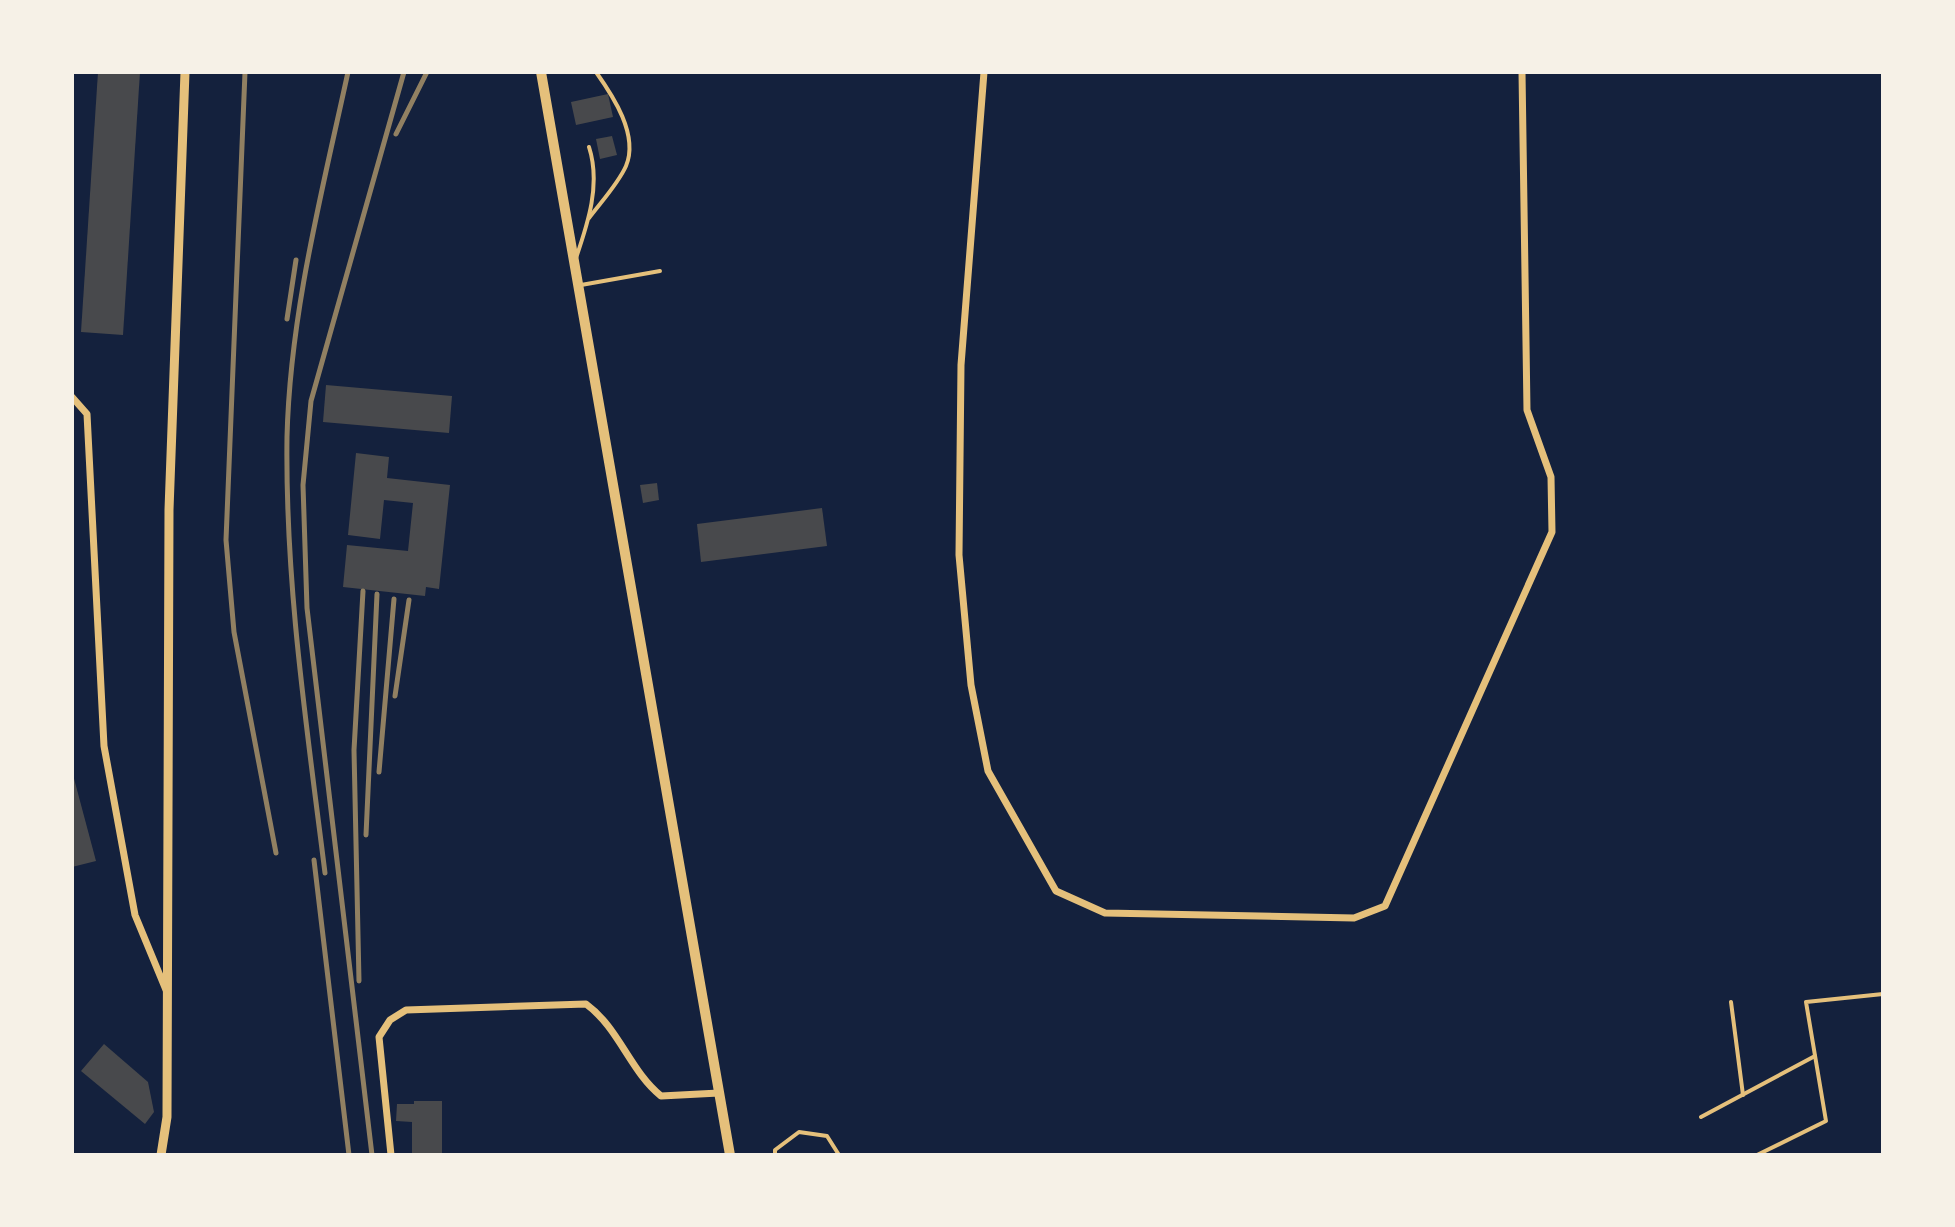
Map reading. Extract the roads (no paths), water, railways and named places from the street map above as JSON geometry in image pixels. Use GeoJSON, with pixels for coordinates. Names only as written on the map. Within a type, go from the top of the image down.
{"type":"FeatureCollection","features":[{"type":"Feature","properties":{"kind":"main road"},"geometry":{"type":"LineString","coordinates":[[541,72],[730,1155]]}},
{"type":"Feature","properties":{"kind":"street"},"geometry":{"type":"LineString","coordinates":[[161,1155],[167,1117],[169,510],[185,72]]}},
{"type":"Feature","properties":{"kind":"street"},"geometry":{"type":"LineString","coordinates":[[984,72],[961,365],[959,555],[971,685],[988,771],[1056,891],[1105,913],[1354,918],[1385,906],[1552,532],[1551,477],[1527,410],[1522,72]]}},
{"type":"Feature","properties":{"kind":"street"},"geometry":{"type":"LineString","coordinates":[[72,397],[87,414],[104,746],[135,915],[166,990]]}},
{"type":"Feature","properties":{"kind":"street"},"geometry":{"type":"LineString","coordinates":[[391,1155],[379,1037],[390,1020],[406,1010],[586,1004],[597,1012],[647,1085],[661,1096],[719,1093]]}},
{"type":"Feature","properties":{"kind":"lane"},"geometry":{"type":"LineString","coordinates":[[589,218],[625,167],[630,151],[616,97],[596,72]]}},
{"type":"Feature","properties":{"kind":"lane"},"geometry":{"type":"LineString","coordinates":[[574,264],[589,218],[594,177],[589,147]]}},
{"type":"Feature","properties":{"kind":"lane"},"geometry":{"type":"LineString","coordinates":[[578,286],[660,271]]}},
{"type":"Feature","properties":{"kind":"lane"},"geometry":{"type":"LineString","coordinates":[[1757,1155],[1826,1121],[1806,1002],[1883,994]]}},
{"type":"Feature","properties":{"kind":"lane"},"geometry":{"type":"LineString","coordinates":[[1731,1002],[1743,1095]]}},
{"type":"Feature","properties":{"kind":"lane"},"geometry":{"type":"LineString","coordinates":[[1701,1117],[1815,1056]]}},
{"type":"Feature","properties":{"kind":"lane"},"geometry":{"type":"LineString","coordinates":[[775,1155],[775,1150],[799,1132],[827,1136],[839,1155]]}},
{"type":"Feature","properties":{"kind":"railway"},"geometry":{"type":"LineString","coordinates":[[245,72],[226,540],[234,632],[276,853]]}},
{"type":"Feature","properties":{"kind":"railway"},"geometry":{"type":"LineString","coordinates":[[325,873],[293,601],[287,437],[289,391],[301,299],[348,72]]}},
{"type":"Feature","properties":{"kind":"railway"},"geometry":{"type":"LineString","coordinates":[[372,1155],[307,608],[303,485],[311,401],[404,72]]}},
{"type":"Feature","properties":{"kind":"railway"},"geometry":{"type":"LineString","coordinates":[[396,134],[427,72]]}},
{"type":"Feature","properties":{"kind":"railway"},"geometry":{"type":"LineString","coordinates":[[287,319],[296,260]]}},
{"type":"Feature","properties":{"kind":"railway"},"geometry":{"type":"LineString","coordinates":[[359,981],[354,750],[363,591]]}},
{"type":"Feature","properties":{"kind":"railway"},"geometry":{"type":"LineString","coordinates":[[366,835],[377,594]]}},
{"type":"Feature","properties":{"kind":"railway"},"geometry":{"type":"LineString","coordinates":[[379,772],[394,599]]}},
{"type":"Feature","properties":{"kind":"railway"},"geometry":{"type":"LineString","coordinates":[[395,696],[409,600]]}},
{"type":"Feature","properties":{"kind":"railway"},"geometry":{"type":"LineString","coordinates":[[314,860],[349,1155]]}}]}
